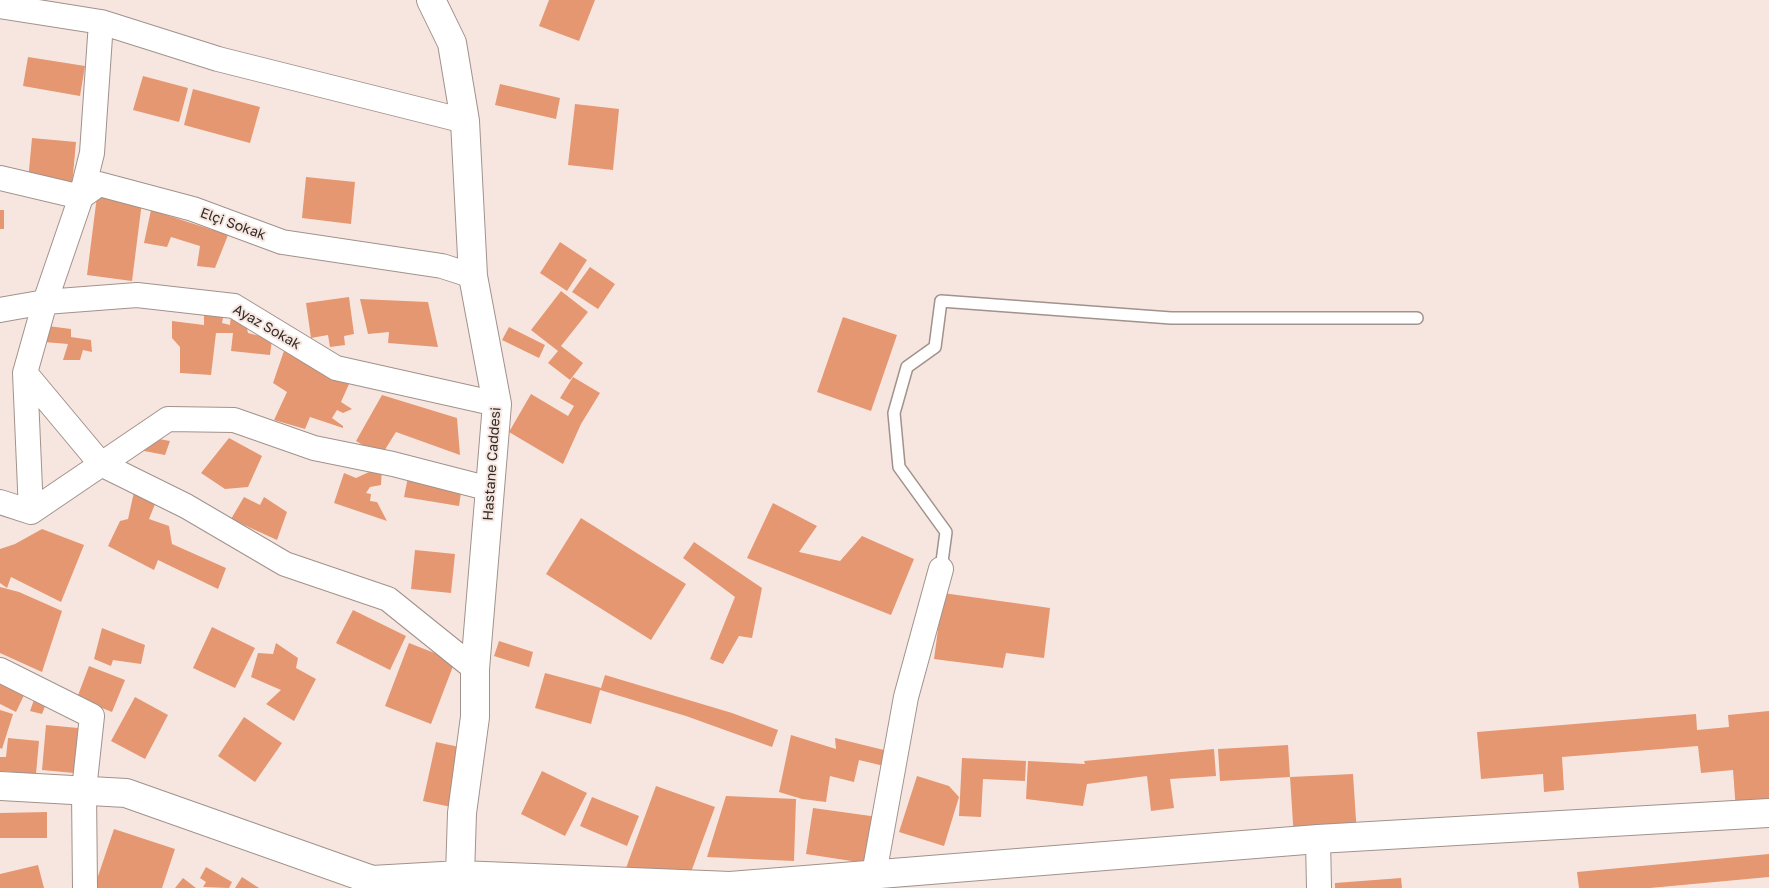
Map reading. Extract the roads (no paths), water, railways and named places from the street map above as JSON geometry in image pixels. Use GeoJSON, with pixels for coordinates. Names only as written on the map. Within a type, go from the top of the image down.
{"type":"FeatureCollection","features":[{"type":"Feature","properties":{"kind":"street","name":"Hastane Caddesi"},"geometry":{"type":"LineString","coordinates":[[431,0],[452,43],[465,121],[473,276],[497,404],[475,669],[476,717],[462,813],[465,882]]}},
{"type":"Feature","properties":{"kind":"street"},"geometry":{"type":"LineString","coordinates":[[0,6],[101,22],[218,59],[465,121]]}},
{"type":"Feature","properties":{"kind":"street"},"geometry":{"type":"LineString","coordinates":[[31,512],[25,373],[45,302],[81,197],[92,153],[101,22]]}},
{"type":"Feature","properties":{"kind":"street"},"geometry":{"type":"LineString","coordinates":[[0,178],[81,197]]}},
{"type":"Feature","properties":{"kind":"street","name":"Elçi Sokak"},"geometry":{"type":"LineString","coordinates":[[81,197],[99,184],[193,209],[282,242],[442,266],[473,276]]}},
{"type":"Feature","properties":{"kind":"street","name":"Ayaz Sokak"},"geometry":{"type":"LineString","coordinates":[[0,310],[45,302],[137,295],[234,306],[336,368],[497,404]]}},
{"type":"Feature","properties":{"kind":"street"},"geometry":{"type":"LineString","coordinates":[[25,373],[101,464],[186,506],[285,564],[388,599],[475,669]]}},
{"type":"Feature","properties":{"kind":"street"},"geometry":{"type":"LineString","coordinates":[[31,512],[168,419],[234,420],[314,448],[394,464],[490,489]]}},
{"type":"Feature","properties":{"kind":"street"},"geometry":{"type":"LineString","coordinates":[[0,502],[31,512]]}},
{"type":"Feature","properties":{"kind":"street"},"geometry":{"type":"LineString","coordinates":[[874,874],[906,697],[940,569]]}},
{"type":"Feature","properties":{"kind":"street"},"geometry":{"type":"LineString","coordinates":[[0,670],[92,716],[84,790],[85,888]]}},
{"type":"Feature","properties":{"kind":"street"},"geometry":{"type":"LineString","coordinates":[[0,786],[126,793],[371,884],[465,882],[730,886],[1318,839],[1769,813]]}},
{"type":"Feature","properties":{"kind":"street"},"geometry":{"type":"LineString","coordinates":[[1318,839],[1319,888]]}},
{"type":"Feature","properties":{"kind":"lane"},"geometry":{"type":"LineString","coordinates":[[940,569],[946,532],[899,467],[894,413],[907,368],[935,347],[941,301],[1170,318],[1417,318]]}}]}
